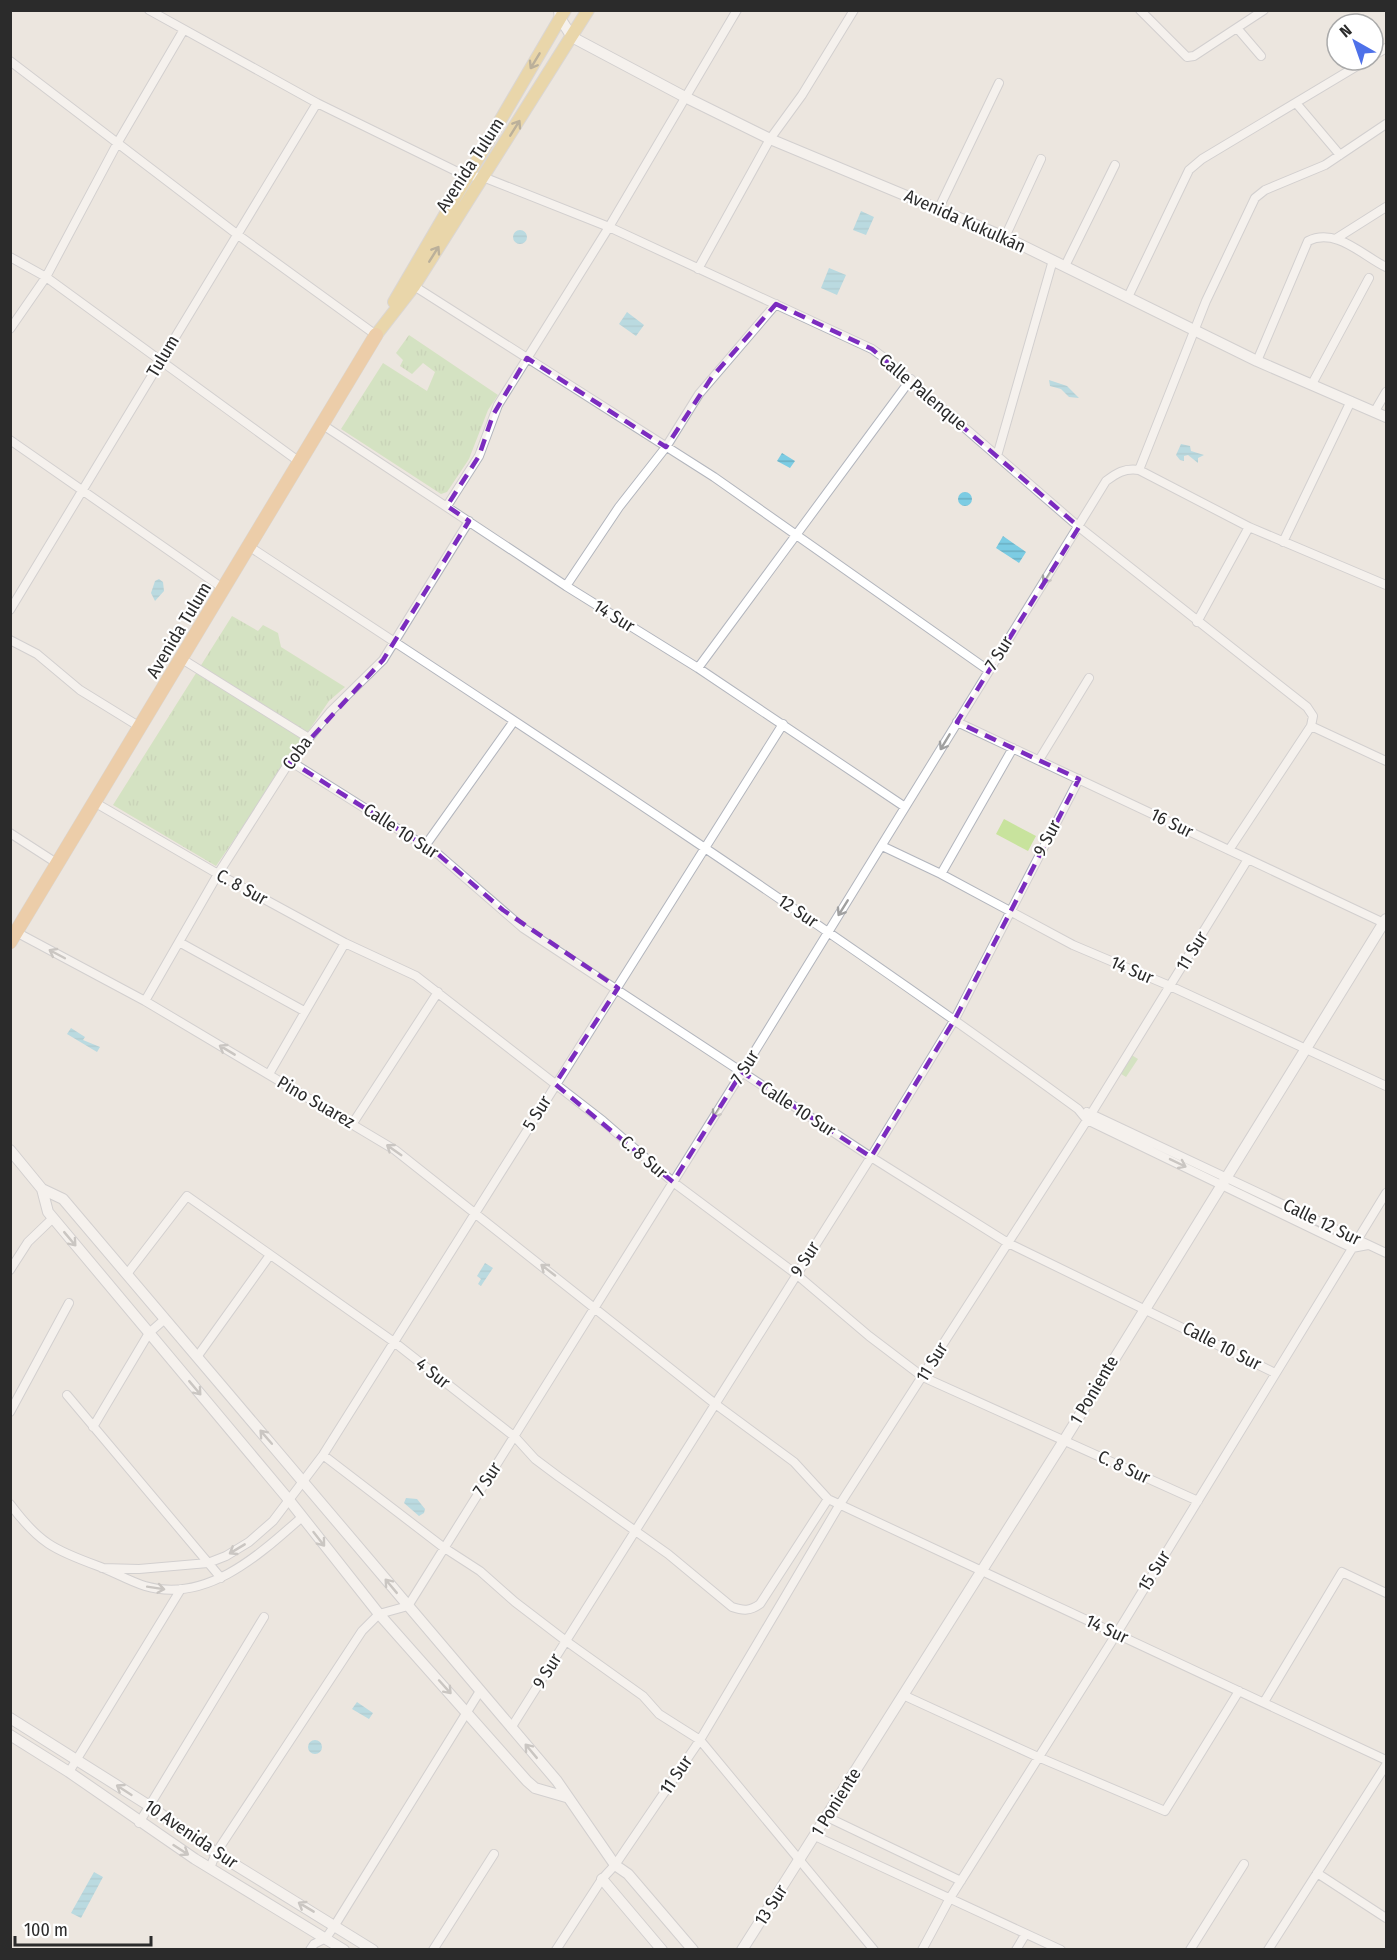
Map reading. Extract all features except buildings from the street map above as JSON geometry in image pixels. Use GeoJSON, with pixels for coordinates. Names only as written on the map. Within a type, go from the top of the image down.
{"type":"FeatureCollection","features":[{"type":"Feature","properties":{"kind":"highway","name":"Avenida Tulum"},"geometry":{"type":"LineString","coordinates":[[14,937],[376,335]]}},
{"type":"Feature","properties":{"kind":"main road","name":"Avenida Tulum"},"geometry":{"type":"LineString","coordinates":[[376,335],[414,286],[588,10]]}},
{"type":"Feature","properties":{"kind":"main road","name":"Avenida Tulum"},"geometry":{"type":"LineString","coordinates":[[376,335],[561,13]]}},
{"type":"Feature","properties":{"kind":"street"},"geometry":{"type":"LineString","coordinates":[[149,10],[183,31],[317,103],[466,176]]}},
{"type":"Feature","properties":{"kind":"street"},"geometry":{"type":"LineString","coordinates":[[447,506],[479,456],[493,414],[609,227],[737,10]]}},
{"type":"Feature","properties":{"kind":"street"},"geometry":{"type":"LineString","coordinates":[[698,269],[770,139],[802,95],[854,10]]}},
{"type":"Feature","properties":{"kind":"street"},"geometry":{"type":"LineString","coordinates":[[1140,10],[1187,57],[1194,56],[1264,10]]}},
{"type":"Feature","properties":{"kind":"street","name":"Avenida Kukulkán"},"geometry":{"type":"LineString","coordinates":[[561,13],[572,37],[770,139],[1005,237],[1257,361],[1386,417]]}},
{"type":"Feature","properties":{"kind":"street"},"geometry":{"type":"LineString","coordinates":[[1237,28],[1261,56]]}},
{"type":"Feature","properties":{"kind":"street"},"geometry":{"type":"LineString","coordinates":[[10,329],[46,277],[118,142],[183,31]]}},
{"type":"Feature","properties":{"kind":"street"},"geometry":{"type":"LineString","coordinates":[[10,61],[238,235],[376,335]]}},
{"type":"Feature","properties":{"kind":"street"},"geometry":{"type":"LineString","coordinates":[[1128,297],[1189,170],[1202,159],[1347,72]]}},
{"type":"Feature","properties":{"kind":"street"},"geometry":{"type":"LineString","coordinates":[[939,208],[999,83]]}},
{"type":"Feature","properties":{"kind":"street","name":"Tulum"},"geometry":{"type":"LineString","coordinates":[[10,610],[317,103]]}},
{"type":"Feature","properties":{"kind":"street"},"geometry":{"type":"LineString","coordinates":[[1296,103],[1340,155]]}},
{"type":"Feature","properties":{"kind":"street"},"geometry":{"type":"LineString","coordinates":[[1386,124],[1319,169],[1265,190],[1255,198],[1206,301],[1139,470],[1249,527],[1386,585]]}},
{"type":"Feature","properties":{"kind":"street"},"geometry":{"type":"LineString","coordinates":[[1005,237],[1041,159]]}},
{"type":"Feature","properties":{"kind":"street"},"geometry":{"type":"LineString","coordinates":[[1065,266],[1115,165]]}},
{"type":"Feature","properties":{"kind":"street","name":"Calle Palenque"},"geometry":{"type":"LineString","coordinates":[[466,176],[483,177],[609,227],[872,349],[911,379],[1079,527],[1307,707],[1312,721]]}},
{"type":"Feature","properties":{"kind":"street"},"geometry":{"type":"LineString","coordinates":[[1337,238],[1386,207]]}},
{"type":"Feature","properties":{"kind":"street"},"geometry":{"type":"LineString","coordinates":[[1257,361],[1308,241],[1316,237],[1337,238],[1386,267]]}},
{"type":"Feature","properties":{"kind":"street"},"geometry":{"type":"LineString","coordinates":[[10,257],[46,277],[301,463]]}},
{"type":"Feature","properties":{"kind":"street"},"geometry":{"type":"LineString","coordinates":[[997,456],[1053,260]]}},
{"type":"Feature","properties":{"kind":"street"},"geometry":{"type":"LineString","coordinates":[[1312,384],[1369,278]]}},
{"type":"Feature","properties":{"kind":"street"},"geometry":{"type":"LineString","coordinates":[[414,286],[714,477],[988,670]]}},
{"type":"Feature","properties":{"kind":"street"},"geometry":{"type":"LineString","coordinates":[[566,586],[619,507],[666,447],[712,377],[776,304]]}},
{"type":"Feature","properties":{"kind":"street"},"geometry":{"type":"LineString","coordinates":[[698,668],[795,532],[911,379]]}},
{"type":"Feature","properties":{"kind":"street"},"geometry":{"type":"LineString","coordinates":[[1375,411],[1386,392]]}},
{"type":"Feature","properties":{"kind":"street"},"geometry":{"type":"LineString","coordinates":[[1283,542],[1351,401]]}},
{"type":"Feature","properties":{"kind":"street","name":"14 Sur"},"geometry":{"type":"LineString","coordinates":[[323,425],[566,586],[698,668],[905,807]]}},
{"type":"Feature","properties":{"kind":"street"},"geometry":{"type":"LineString","coordinates":[[10,440],[224,589]]}},
{"type":"Feature","properties":{"kind":"street","name":"7 Sur"},"geometry":{"type":"LineString","coordinates":[[408,1606],[742,1072],[1106,481],[1118,472],[1139,470]]}},
{"type":"Feature","properties":{"kind":"street","name":"Coba"},"geometry":{"type":"LineString","coordinates":[[145,1001],[218,874],[290,761],[307,737],[371,674],[394,642],[469,521]]}},
{"type":"Feature","properties":{"kind":"street"},"geometry":{"type":"LineString","coordinates":[[1197,622],[1249,527]]}},
{"type":"Feature","properties":{"kind":"street","name":"12 Sur"},"geometry":{"type":"LineString","coordinates":[[250,548],[828,931],[955,1019],[1078,1109]]}},
{"type":"Feature","properties":{"kind":"street"},"geometry":{"type":"LineString","coordinates":[[10,640],[38,654],[80,690],[141,727]]}},
{"type":"Feature","properties":{"kind":"street"},"geometry":{"type":"LineString","coordinates":[[182,659],[307,737]]}},
{"type":"Feature","properties":{"kind":"street"},"geometry":{"type":"LineString","coordinates":[[1039,760],[1089,678]]}},
{"type":"Feature","properties":{"kind":"street"},"geometry":{"type":"LineString","coordinates":[[425,846],[514,721]]}},
{"type":"Feature","properties":{"kind":"street"},"geometry":{"type":"LineString","coordinates":[[1228,850],[1312,721],[1386,761]]}},
{"type":"Feature","properties":{"kind":"street","name":"16 Sur"},"geometry":{"type":"LineString","coordinates":[[957,722],[1386,922]]}},
{"type":"Feature","properties":{"kind":"street","name":"5 Sur"},"geometry":{"type":"LineString","coordinates":[[208,1563],[249,1542],[273,1521],[285,1509],[303,1480],[323,1455],[783,724]]}},
{"type":"Feature","properties":{"kind":"street"},"geometry":{"type":"LineString","coordinates":[[941,874],[1013,748]]}},
{"type":"Feature","properties":{"kind":"street","name":"Calle 10 Sur"},"geometry":{"type":"LineString","coordinates":[[290,761],[425,846],[468,877],[523,928],[618,988],[871,1157],[1008,1243],[1275,1373]]}},
{"type":"Feature","properties":{"kind":"street","name":"9 Sur"},"geometry":{"type":"LineString","coordinates":[[511,1728],[871,1157],[955,1019],[1079,779]]}},
{"type":"Feature","properties":{"kind":"street","name":"C. 8 Sur"},"geometry":{"type":"LineString","coordinates":[[94,802],[218,874],[345,943],[416,976],[555,1084],[673,1182],[796,1274],[869,1336],[923,1377],[1065,1439],[1198,1501]]}},
{"type":"Feature","properties":{"kind":"street"},"geometry":{"type":"LineString","coordinates":[[10,833],[58,864]]}},
{"type":"Feature","properties":{"kind":"street","name":"14 Sur"},"geometry":{"type":"LineString","coordinates":[[882,846],[941,874],[1073,945],[1170,986],[1386,1086]]}},
{"type":"Feature","properties":{"kind":"street","name":"11 Sur"},"geometry":{"type":"LineString","coordinates":[[556,1950],[602,1879],[615,1864],[700,1740],[840,1504],[1089,1117],[1248,859]]}},
{"type":"Feature","properties":{"kind":"street","name":"1 Poniente"},"geometry":{"type":"LineString","coordinates":[[800,1860],[1386,922]]}},
{"type":"Feature","properties":{"kind":"street","name":"Pino Suarez"},"geometry":{"type":"LineString","coordinates":[[14,937],[145,1001],[395,1150],[714,1403],[794,1462],[828,1499]]}},
{"type":"Feature","properties":{"kind":"street"},"geometry":{"type":"LineString","coordinates":[[179,942],[304,1011]]}},
{"type":"Feature","properties":{"kind":"street"},"geometry":{"type":"LineString","coordinates":[[269,1074],[345,943]]}},
{"type":"Feature","properties":{"kind":"street"},"geometry":{"type":"LineString","coordinates":[[353,1123],[438,992]]}},
{"type":"Feature","properties":{"kind":"street","name":"Calle 12 Sur"},"geometry":{"type":"LineString","coordinates":[[1078,1109],[1089,1117],[1224,1180],[1267,1195],[1359,1238],[1368,1245]]}},
{"type":"Feature","properties":{"kind":"street"},"geometry":{"type":"LineString","coordinates":[[10,1150],[42,1189],[48,1212],[289,1500],[379,1614],[535,1788],[566,1797]]}},
{"type":"Feature","properties":{"kind":"street","name":"Calle 12 Sur"},"geometry":{"type":"LineString","coordinates":[[1224,1180],[1263,1205],[1352,1248],[1368,1245]]}},
{"type":"Feature","properties":{"kind":"street"},"geometry":{"type":"LineString","coordinates":[[42,1189],[63,1199],[557,1781],[615,1864],[628,1874],[693,1950]]}},
{"type":"Feature","properties":{"kind":"street","name":"15 Sur"},"geometry":{"type":"LineString","coordinates":[[922,1950],[950,1898],[1117,1634],[1386,1193]]}},
{"type":"Feature","properties":{"kind":"street"},"geometry":{"type":"LineString","coordinates":[[1263,1205],[1267,1195]]}},
{"type":"Feature","properties":{"kind":"street","name":"4 Sur"},"geometry":{"type":"LineString","coordinates":[[127,1274],[187,1196],[394,1342],[515,1437],[535,1458],[634,1532],[668,1554],[732,1607],[752,1610],[760,1604],[828,1499]]}},
{"type":"Feature","properties":{"kind":"street"},"geometry":{"type":"LineString","coordinates":[[10,1270],[28,1242],[53,1218]]}},
{"type":"Feature","properties":{"kind":"street"},"geometry":{"type":"LineString","coordinates":[[1368,1245],[1386,1253]]}},
{"type":"Feature","properties":{"kind":"street"},"geometry":{"type":"LineString","coordinates":[[197,1357],[270,1255]]}},
{"type":"Feature","properties":{"kind":"street"},"geometry":{"type":"LineString","coordinates":[[10,1412],[69,1304]]}},
{"type":"Feature","properties":{"kind":"street"},"geometry":{"type":"LineString","coordinates":[[93,1427],[149,1333],[165,1319]]}},
{"type":"Feature","properties":{"kind":"street"},"geometry":{"type":"LineString","coordinates":[[67,1395],[221,1578]]}},
{"type":"Feature","properties":{"kind":"street"},"geometry":{"type":"LineString","coordinates":[[323,1455],[443,1547],[480,1571],[519,1606],[643,1696],[659,1714],[700,1740],[874,1950]]}},
{"type":"Feature","properties":{"kind":"street","name":"14 Sur"},"geometry":{"type":"LineString","coordinates":[[828,1499],[1386,1760]]}},
{"type":"Feature","properties":{"kind":"street"},"geometry":{"type":"LineString","coordinates":[[10,1504],[26,1525],[57,1551],[147,1587],[169,1590],[221,1578],[271,1545],[302,1517]]}},
{"type":"Feature","properties":{"kind":"street"},"geometry":{"type":"LineString","coordinates":[[102,1568],[140,1569],[208,1563]]}},
{"type":"Feature","properties":{"kind":"street"},"geometry":{"type":"LineString","coordinates":[[1264,1702],[1342,1572],[1386,1593]]}},
{"type":"Feature","properties":{"kind":"street"},"geometry":{"type":"LineString","coordinates":[[69,1772],[181,1589]]}},
{"type":"Feature","properties":{"kind":"street"},"geometry":{"type":"LineString","coordinates":[[210,1868],[216,1853],[362,1630],[379,1614],[408,1606]]}},
{"type":"Feature","properties":{"kind":"street"},"geometry":{"type":"LineString","coordinates":[[139,1823],[264,1617]]}},
{"type":"Feature","properties":{"kind":"street"},"geometry":{"type":"LineString","coordinates":[[310,1950],[314,1944],[326,1938],[335,1925],[480,1691]]}},
{"type":"Feature","properties":{"kind":"street"},"geometry":{"type":"LineString","coordinates":[[903,1695],[1038,1757],[1165,1811],[1239,1691]]}},
{"type":"Feature","properties":{"kind":"street","name":"10 Avenida Sur"},"geometry":{"type":"LineString","coordinates":[[10,1718],[148,1805],[216,1853],[373,1950]]}},
{"type":"Feature","properties":{"kind":"street"},"geometry":{"type":"LineString","coordinates":[[10,1735],[69,1772],[139,1823],[344,1950]]}},
{"type":"Feature","properties":{"kind":"street"},"geometry":{"type":"LineString","coordinates":[[1268,1950],[1386,1765]]}},
{"type":"Feature","properties":{"kind":"street"},"geometry":{"type":"LineString","coordinates":[[826,1817],[961,1881]]}},
{"type":"Feature","properties":{"kind":"street"},"geometry":{"type":"LineString","coordinates":[[814,1836],[950,1898],[1024,1935],[1061,1950]]}},
{"type":"Feature","properties":{"kind":"street"},"geometry":{"type":"LineString","coordinates":[[433,1950],[494,1854]]}},
{"type":"Feature","properties":{"kind":"street","name":"13 Sur"},"geometry":{"type":"LineString","coordinates":[[742,1950],[800,1860]]}},
{"type":"Feature","properties":{"kind":"street"},"geometry":{"type":"LineString","coordinates":[[1190,1950],[1245,1864]]}},
{"type":"Feature","properties":{"kind":"street"},"geometry":{"type":"LineString","coordinates":[[1317,1873],[1386,1918]]}},
{"type":"Feature","properties":{"kind":"street"},"geometry":{"type":"LineString","coordinates":[[602,1879],[658,1948]]}},
{"type":"Feature","properties":{"kind":"street"},"geometry":{"type":"LineString","coordinates":[[1016,1950],[1024,1935]]}},
{"type":"Feature","properties":{"kind":"highlighted area"},"geometry":{"type":"Polygon","coordinates":[[[776,304],[872,349],[1079,527],[957,722],[1079,779],[955,1019],[871,1157],[742,1072],[673,1182],[555,1084],[618,988],[503,910],[439,855],[290,761],[383,660],[469,521],[447,506],[479,456],[493,415],[527,358],[666,447],[712,377],[776,304]]]}},
{"type":"Feature","properties":{"kind":"green space"},"geometry":{"type":"Polygon","coordinates":[[[409,335],[498,395],[488,410],[469,459],[447,492],[441,494],[341,429],[383,363],[427,391],[435,372],[423,363],[412,374],[400,366],[403,360],[396,353],[409,335]]]}},
{"type":"Feature","properties":{"kind":"green space"},"geometry":{"type":"Polygon","coordinates":[[[232,616],[258,631],[263,625],[278,633],[281,647],[345,687],[329,701],[216,866],[113,805],[232,616]]]}},
{"type":"Feature","properties":{"kind":"green space"},"geometry":{"type":"Polygon","coordinates":[[[1004,819],[1036,836],[1028,851],[996,834],[1004,819]]]}},
{"type":"Feature","properties":{"kind":"green space"},"geometry":{"type":"Polygon","coordinates":[[[1130,1054],[1138,1059],[1126,1077],[1118,1072],[1130,1054]]]}},
{"type":"Feature","properties":{"kind":"water"},"geometry":{"type":"Polygon","coordinates":[[[861,211],[874,217],[866,235],[853,230],[861,211]]]}},
{"type":"Feature","properties":{"kind":"water"},"geometry":{"type":"Polygon","coordinates":[[[520,230],[525,232],[527,237],[525,242],[520,244],[515,242],[513,237],[515,232],[520,230]]]}},
{"type":"Feature","properties":{"kind":"water"},"geometry":{"type":"Polygon","coordinates":[[[829,268],[846,275],[837,295],[821,288],[829,268]]]}},
{"type":"Feature","properties":{"kind":"water"},"geometry":{"type":"Polygon","coordinates":[[[627,312],[644,325],[636,336],[619,324],[627,312]]]}},
{"type":"Feature","properties":{"kind":"water"},"geometry":{"type":"Polygon","coordinates":[[[1049,380],[1067,386],[1079,398],[1069,397],[1061,389],[1050,386],[1049,380]]]}},
{"type":"Feature","properties":{"kind":"water"},"geometry":{"type":"Polygon","coordinates":[[[1181,444],[1190,446],[1191,451],[1204,455],[1198,458],[1198,463],[1188,455],[1184,456],[1184,461],[1180,460],[1176,455],[1181,444]]]}},
{"type":"Feature","properties":{"kind":"water"},"geometry":{"type":"Polygon","coordinates":[[[782,453],[795,461],[790,468],[777,461],[782,453]]]}},
{"type":"Feature","properties":{"kind":"water"},"geometry":{"type":"Polygon","coordinates":[[[965,492],[970,494],[972,499],[970,504],[965,506],[960,504],[958,499],[960,494],[965,492]]]}},
{"type":"Feature","properties":{"kind":"water"},"geometry":{"type":"Polygon","coordinates":[[[1003,536],[1026,552],[1019,563],[996,548],[1003,536]]]}},
{"type":"Feature","properties":{"kind":"water"},"geometry":{"type":"Polygon","coordinates":[[[159,579],[163,582],[164,591],[155,601],[151,593],[155,581],[159,579]]]}},
{"type":"Feature","properties":{"kind":"water"},"geometry":{"type":"Polygon","coordinates":[[[71,1028],[85,1037],[83,1040],[100,1047],[97,1052],[67,1034],[71,1028]]]}},
{"type":"Feature","properties":{"kind":"water"},"geometry":{"type":"Polygon","coordinates":[[[485,1263],[493,1268],[481,1286],[478,1284],[481,1279],[477,1276],[485,1263]]]}},
{"type":"Feature","properties":{"kind":"water"},"geometry":{"type":"Polygon","coordinates":[[[406,1498],[417,1499],[425,1509],[424,1513],[419,1516],[404,1503],[406,1498]]]}},
{"type":"Feature","properties":{"kind":"water"},"geometry":{"type":"Polygon","coordinates":[[[357,1702],[373,1713],[369,1719],[352,1709],[357,1702]]]}},
{"type":"Feature","properties":{"kind":"water"},"geometry":{"type":"Polygon","coordinates":[[[315,1740],[320,1742],[322,1747],[320,1752],[315,1754],[310,1752],[308,1747],[310,1742],[315,1740]]]}},
{"type":"Feature","properties":{"kind":"water"},"geometry":{"type":"Polygon","coordinates":[[[94,1872],[103,1877],[81,1918],[71,1913],[94,1872]]]}}]}
